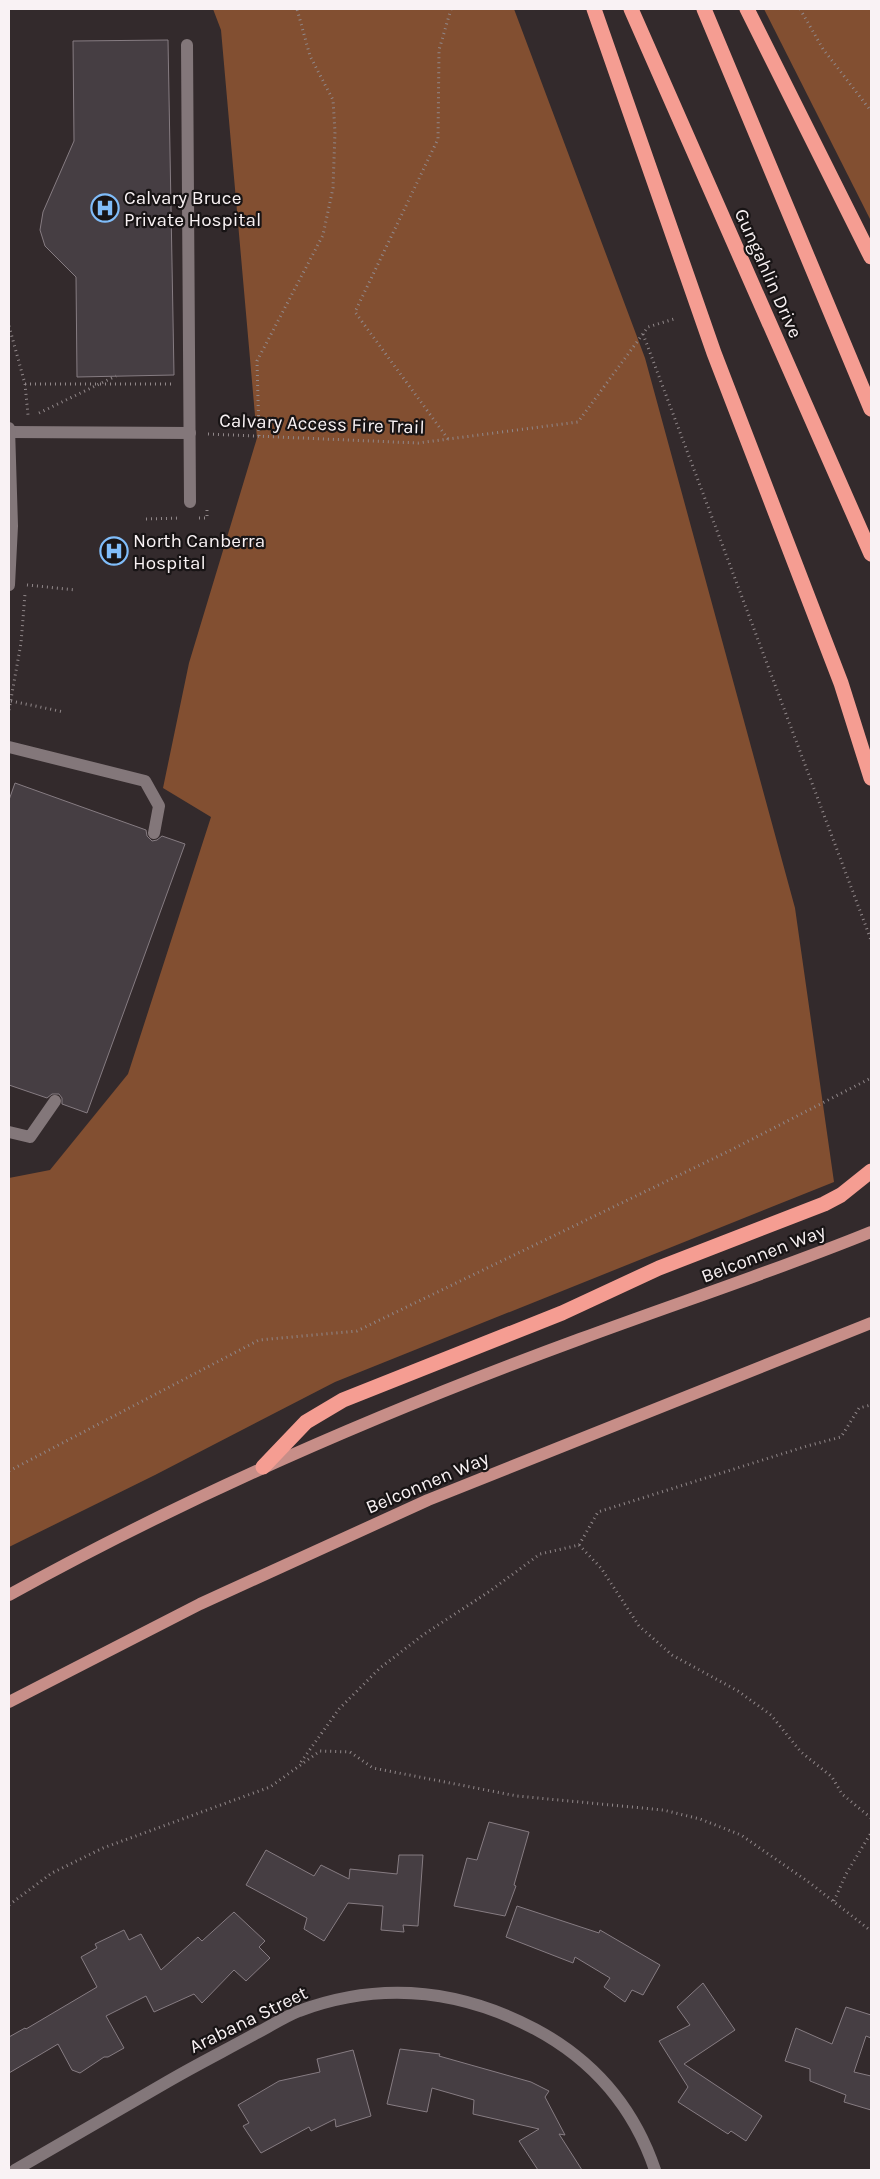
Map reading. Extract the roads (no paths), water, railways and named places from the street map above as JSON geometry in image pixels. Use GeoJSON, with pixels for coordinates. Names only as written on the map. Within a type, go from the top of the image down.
{"type":"FeatureCollection","features":[{"type":"Feature","properties":{"kind":"highway"},"geometry":{"type":"LineString","coordinates":[[594,9],[714,353],[841,683],[871,778]]}},
{"type":"Feature","properties":{"kind":"highway","name":"Gungahlin Drive"},"geometry":{"type":"LineString","coordinates":[[631,9],[871,554]]}},
{"type":"Feature","properties":{"kind":"highway"},"geometry":{"type":"LineString","coordinates":[[704,9],[871,409]]}},
{"type":"Feature","properties":{"kind":"highway"},"geometry":{"type":"LineString","coordinates":[[747,9],[871,257]]}},
{"type":"Feature","properties":{"kind":"highway"},"geometry":{"type":"LineString","coordinates":[[263,1467],[306,1422],[343,1400],[562,1313],[660,1268],[824,1204],[841,1195],[871,1171]]}},
{"type":"Feature","properties":{"kind":"main road","name":"Belconnen Way"},"geometry":{"type":"LineString","coordinates":[[9,1594],[128,1532],[263,1467],[450,1389],[580,1339],[726,1288],[871,1232]]}},
{"type":"Feature","properties":{"kind":"main road","name":"Belconnen Way"},"geometry":{"type":"LineString","coordinates":[[9,1702],[200,1604],[428,1500],[871,1323]]}},
{"type":"Feature","properties":{"kind":"street"},"geometry":{"type":"LineString","coordinates":[[187,46],[190,502]]}},
{"type":"Feature","properties":{"kind":"street"},"geometry":{"type":"LineString","coordinates":[[9,585],[12,526],[9,430],[190,433]]}},
{"type":"Feature","properties":{"kind":"street"},"geometry":{"type":"LineString","coordinates":[[9,747],[145,781],[159,806],[154,833]]}},
{"type":"Feature","properties":{"kind":"street"},"geometry":{"type":"LineString","coordinates":[[9,1132],[30,1136],[55,1101]]}},
{"type":"Feature","properties":{"kind":"street","name":"Arabana Street"},"geometry":{"type":"LineString","coordinates":[[16,2170],[189,2069],[297,2012],[341,1998],[388,1992],[436,1995],[485,2006],[508,2015],[552,2038],[572,2052],[622,2103],[646,2142],[655,2170]]}},
{"type":"Feature","properties":{"kind":"place","name":"Calvary Bruce Private Hospital"},"geometry":{"type":"Point","coordinates":[105,208]}},
{"type":"Feature","properties":{"kind":"place","name":"North Canberra Hospital"},"geometry":{"type":"Point","coordinates":[114,551]}}]}
